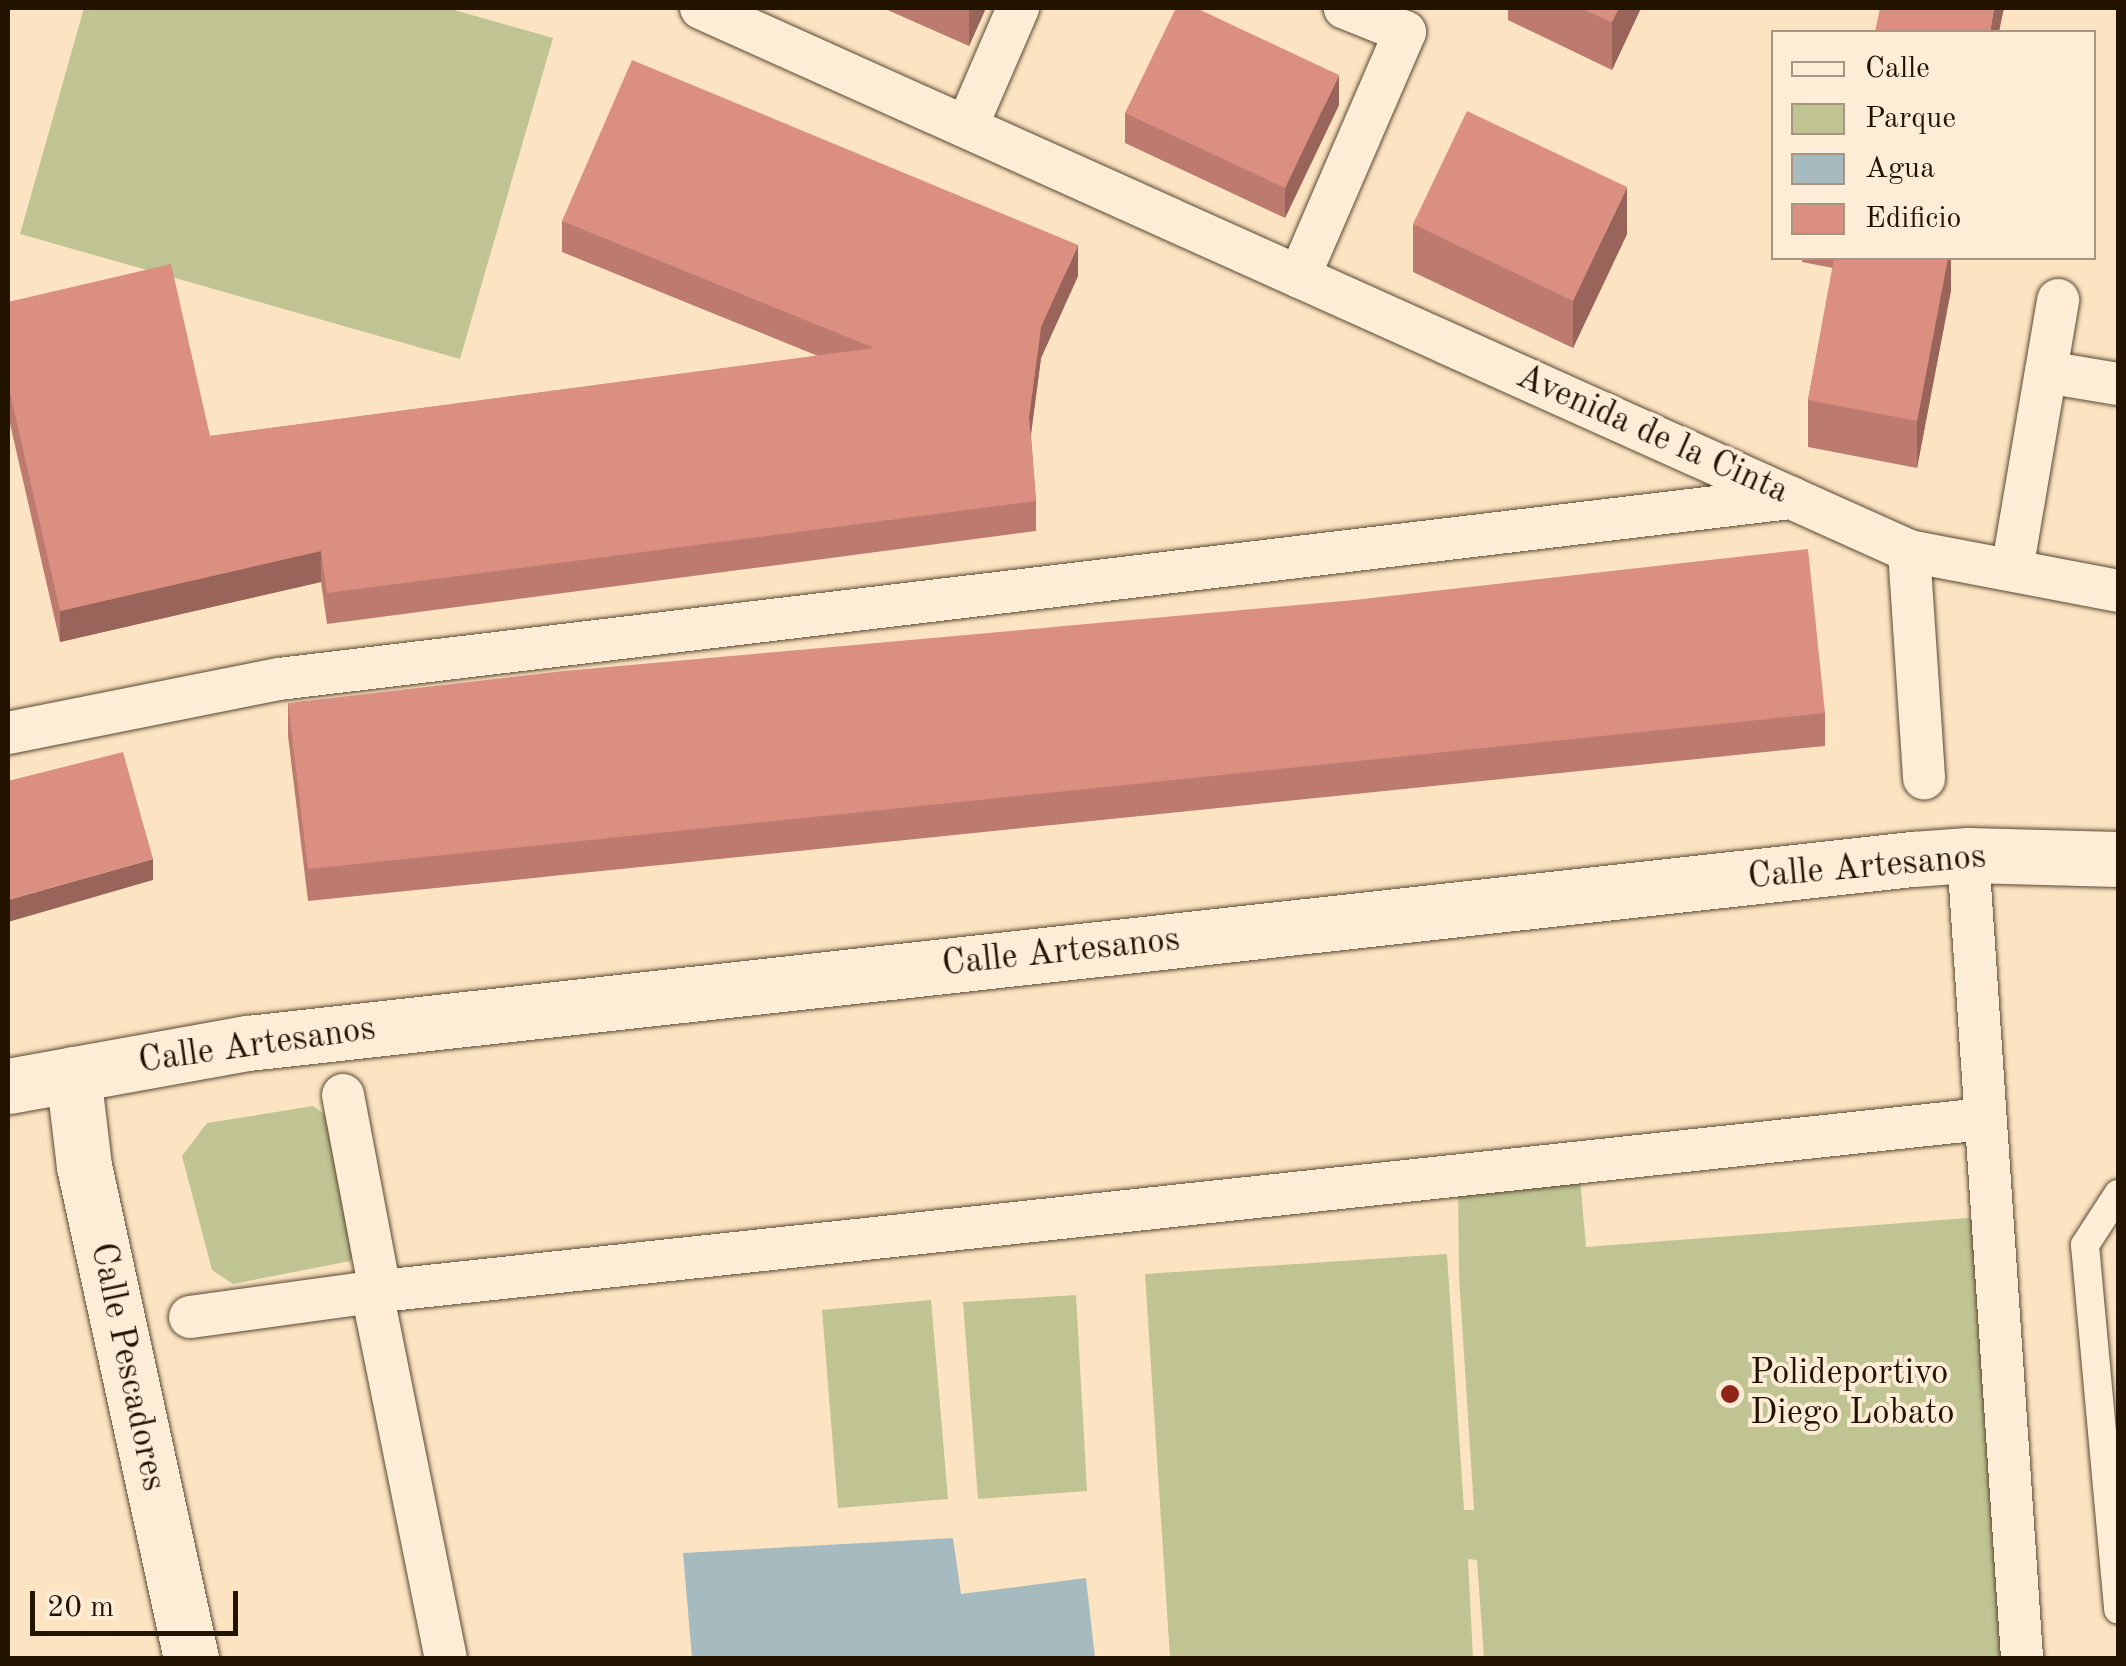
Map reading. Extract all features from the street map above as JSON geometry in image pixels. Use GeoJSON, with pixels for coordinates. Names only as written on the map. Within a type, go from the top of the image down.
{"type":"FeatureCollection","features":[{"type":"Feature","properties":{"kind":"street","name":"Avenida de la Cinta"},"geometry":{"type":"LineString","coordinates":[[702,8],[758,19],[966,126],[1909,551],[2118,591]]}},
{"type":"Feature","properties":{"kind":"street"},"geometry":{"type":"LineString","coordinates":[[966,126],[1018,8]]}},
{"type":"Feature","properties":{"kind":"street"},"geometry":{"type":"LineString","coordinates":[[1299,277],[1405,32],[1345,8]]}},
{"type":"Feature","properties":{"kind":"street"},"geometry":{"type":"LineString","coordinates":[[2012,570],[2058,300]]}},
{"type":"Feature","properties":{"kind":"street"},"geometry":{"type":"LineString","coordinates":[[2046,372],[2118,384]]}},
{"type":"Feature","properties":{"kind":"street"},"geometry":{"type":"LineString","coordinates":[[8,733],[279,679],[1791,498]]}},
{"type":"Feature","properties":{"kind":"street"},"geometry":{"type":"LineString","coordinates":[[1909,551],[1924,779]]}},
{"type":"Feature","properties":{"kind":"street"},"geometry":{"type":"LineString","coordinates":[[1968,855],[2022,1658]]}},
{"type":"Feature","properties":{"kind":"street","name":"Calle Artesanos"},"geometry":{"type":"LineString","coordinates":[[8,1086],[248,1043],[1968,855],[2118,859]]}},
{"type":"Feature","properties":{"kind":"street","name":"Calle Pescadores"},"geometry":{"type":"LineString","coordinates":[[73,1074],[84,1166],[191,1658]]}},
{"type":"Feature","properties":{"kind":"street"},"geometry":{"type":"LineString","coordinates":[[343,1095],[378,1280],[372,1292],[446,1658]]}},
{"type":"Feature","properties":{"kind":"street"},"geometry":{"type":"LineString","coordinates":[[190,1318],[372,1292],[1984,1119]]}},
{"type":"Feature","properties":{"kind":"lane"},"geometry":{"type":"LineString","coordinates":[[2118,1194],[2085,1245],[2118,1610]]}},
{"type":"Feature","properties":{"kind":"green space"},"geometry":{"type":"Polygon","coordinates":[[[84,8],[447,8],[553,38],[460,359],[20,234],[84,8]]]}},
{"type":"Feature","properties":{"kind":"green space"},"geometry":{"type":"Polygon","coordinates":[[[313,1106],[344,1129],[365,1239],[350,1261],[233,1284],[212,1270],[182,1156],[207,1123],[313,1106]]]}},
{"type":"Feature","properties":{"kind":"green space","name":"Polideportivo Diego Lobato"},"geometry":{"type":"Polygon","coordinates":[[[1579,1167],[1586,1247],[1981,1217],[2012,1658],[1484,1658],[1477,1560],[1468,1559],[1473,1658],[1170,1658],[1145,1274],[1447,1254],[1464,1510],[1474,1510],[1459,1277],[1458,1184],[1579,1167]]]}},
{"type":"Feature","properties":{"kind":"green space"},"geometry":{"type":"Polygon","coordinates":[[[1076,1295],[1087,1491],[978,1499],[963,1302],[1076,1295]]]}},
{"type":"Feature","properties":{"kind":"green space"},"geometry":{"type":"Polygon","coordinates":[[[931,1300],[948,1499],[838,1508],[822,1310],[931,1300]]]}},
{"type":"Feature","properties":{"kind":"water"},"geometry":{"type":"Polygon","coordinates":[[[953,1538],[961,1594],[1086,1578],[1095,1658],[692,1658],[683,1553],[953,1538]]]}},
{"type":"Feature","properties":{"kind":"building"},"geometry":{"type":"Polygon","coordinates":[[[1176,8],[1196,8],[1339,75],[1285,188],[1125,113],[1176,8]]]}},
{"type":"Feature","properties":{"kind":"building"},"geometry":{"type":"Polygon","coordinates":[[[1580,8],[1619,8],[1612,22],[1580,8]]]}},
{"type":"Feature","properties":{"kind":"building"},"geometry":{"type":"Polygon","coordinates":[[[1880,8],[1994,8],[1990,30],[1875,30],[1880,8]]]}},
{"type":"Feature","properties":{"kind":"building"},"geometry":{"type":"Polygon","coordinates":[[[632,60],[1078,245],[1041,327],[1029,417],[1036,501],[327,593],[321,551],[60,611],[8,384],[8,302],[171,264],[210,436],[874,348],[562,221],[632,60]]]}},
{"type":"Feature","properties":{"kind":"building"},"geometry":{"type":"Polygon","coordinates":[[[1467,111],[1627,187],[1573,301],[1413,224],[1467,111]]]}},
{"type":"Feature","properties":{"kind":"building"},"geometry":{"type":"Polygon","coordinates":[[[1834,260],[1948,260],[1917,421],[1808,400],[1834,260]]]}},
{"type":"Feature","properties":{"kind":"building"},"geometry":{"type":"Polygon","coordinates":[[[1808,549],[1825,713],[308,869],[288,703],[564,671],[1354,600],[1808,549]]]}},
{"type":"Feature","properties":{"kind":"building"},"geometry":{"type":"Polygon","coordinates":[[[123,752],[153,859],[8,900],[8,781],[123,752]]]}},
{"type":"Feature","properties":{"kind":"place","name":"Polideportivo Diego Lobato"},"geometry":{"type":"Point","coordinates":[1730,1394]}}]}
